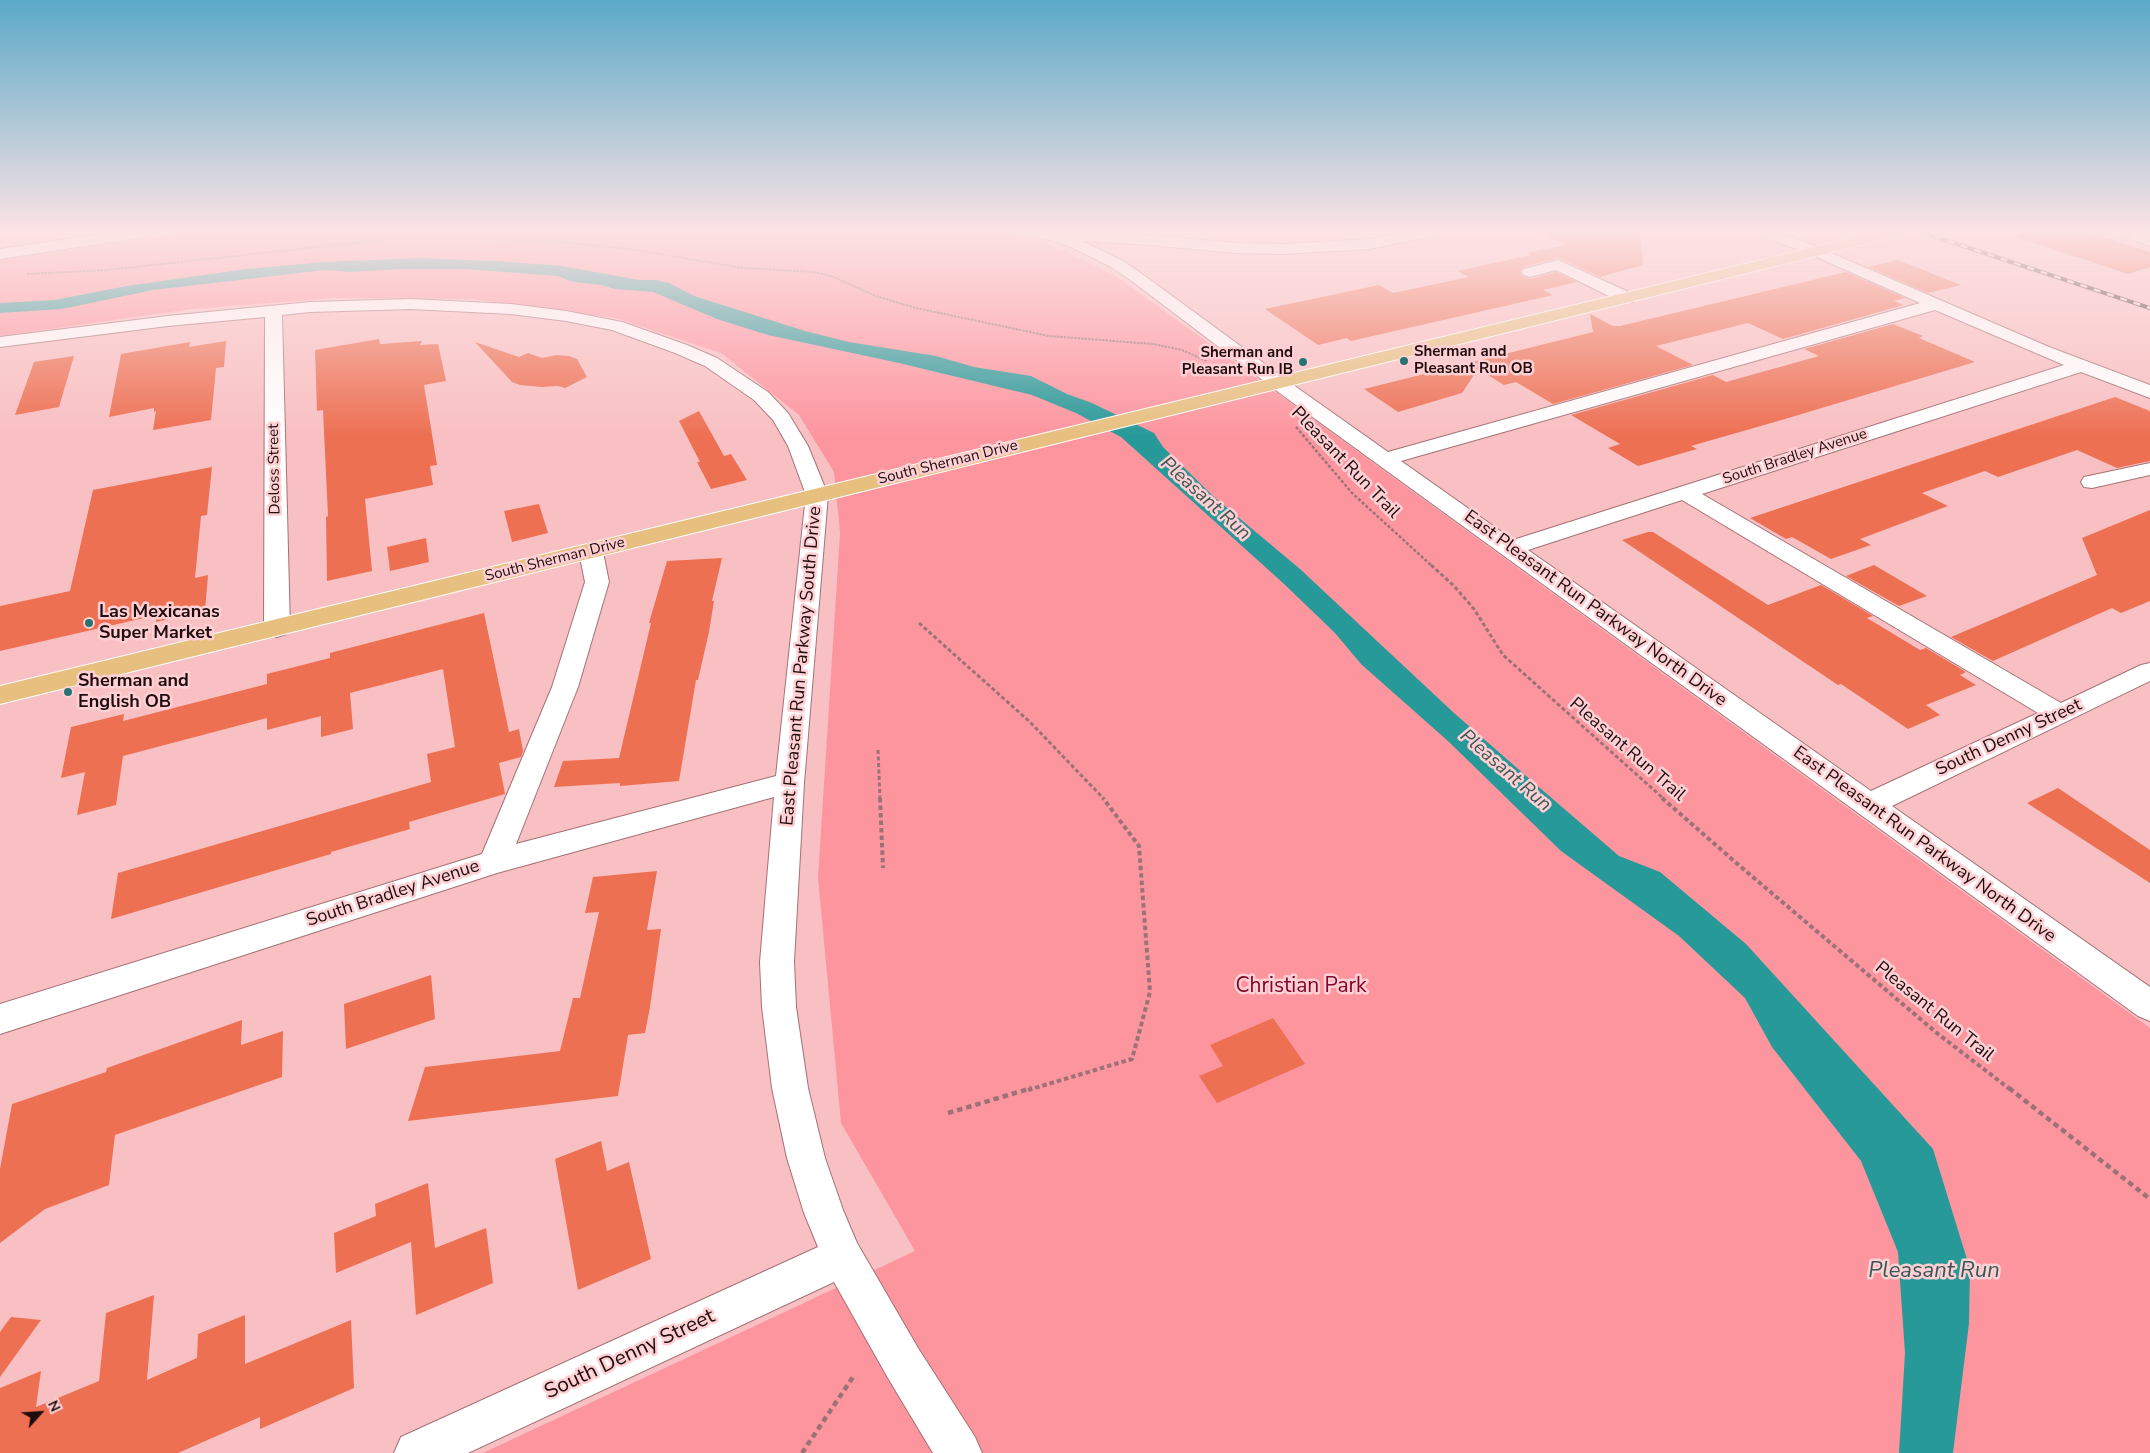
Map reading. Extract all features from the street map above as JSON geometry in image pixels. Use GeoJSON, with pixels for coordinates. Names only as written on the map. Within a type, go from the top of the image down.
{"type":"FeatureCollection","features":[{"type":"Feature","properties":{"kind":"main road","name":"South Sherman Drive"},"geometry":{"type":"LineString","coordinates":[[0,695],[277,629],[1620,300]]}},
{"type":"Feature","properties":{"kind":"street","name":"East Pleasant Run Parkway North Drive"},"geometry":{"type":"LineString","coordinates":[[1165,300],[1278,383],[2150,1006]]}},
{"type":"Feature","properties":{"kind":"street"},"geometry":{"type":"LineString","coordinates":[[1926,300],[2081,366],[2150,392]]}},
{"type":"Feature","properties":{"kind":"street","name":"East Pleasant Run Parkway South Drive"},"geometry":{"type":"LineString","coordinates":[[0,342],[273,310],[376,304],[470,306],[566,316],[616,326],[643,334],[711,362],[765,400],[780,417],[792,433],[817,496],[790,782],[777,962],[779,1007],[790,1088],[806,1158],[824,1213],[843,1258],[903,1363],[959,1453]]}},
{"type":"Feature","properties":{"kind":"street"},"geometry":{"type":"LineString","coordinates":[[1385,459],[1936,304]]}},
{"type":"Feature","properties":{"kind":"street","name":"Deloss Street"},"geometry":{"type":"LineString","coordinates":[[273,310],[277,629]]}},
{"type":"Feature","properties":{"kind":"street","name":"South Bradley Avenue"},"geometry":{"type":"LineString","coordinates":[[1510,548],[2081,366]]}},
{"type":"Feature","properties":{"kind":"street"},"geometry":{"type":"LineString","coordinates":[[2092,482],[2150,469]]}},
{"type":"Feature","properties":{"kind":"street"},"geometry":{"type":"LineString","coordinates":[[1685,493],[1772,542],[1837,584],[2060,714]]}},
{"type":"Feature","properties":{"kind":"street"},"geometry":{"type":"LineString","coordinates":[[494,862],[565,687],[597,582],[591,552]]}},
{"type":"Feature","properties":{"kind":"street","name":"South Denny Street"},"geometry":{"type":"LineString","coordinates":[[1868,805],[2150,671]]}},
{"type":"Feature","properties":{"kind":"street","name":"South Bradley Avenue"},"geometry":{"type":"LineString","coordinates":[[0,1019],[494,862],[790,782]]}},
{"type":"Feature","properties":{"kind":"street","name":"South Denny Street"},"geometry":{"type":"LineString","coordinates":[[417,1453],[843,1258]]}},
{"type":"Feature","properties":{"kind":"path"},"geometry":{"type":"LineString","coordinates":[[889,300],[916,308],[1048,336],[1153,344],[1182,350],[1206,360],[1237,379],[1248,390]]}},
{"type":"Feature","properties":{"kind":"path","name":"Pleasant Run Trail"},"geometry":{"type":"LineString","coordinates":[[1292,423],[1352,493],[1454,586],[1474,609],[1503,655],[1518,670],[1741,867],[1931,1028],[2150,1200]]}},
{"type":"Feature","properties":{"kind":"path"},"geometry":{"type":"LineString","coordinates":[[918,623],[1030,722],[1099,792],[1139,846],[1150,992],[1132,1059],[948,1113]]}},
{"type":"Feature","properties":{"kind":"path"},"geometry":{"type":"LineString","coordinates":[[878,750],[882,868]]}},
{"type":"Feature","properties":{"kind":"path"},"geometry":{"type":"LineString","coordinates":[[802,1453],[855,1374]]}},
{"type":"Feature","properties":{"kind":"green space","name":"Christian Park"},"geometry":{"type":"Polygon","coordinates":[[[0,300],[312,300],[193,309],[0,336],[0,300]]]}},
{"type":"Feature","properties":{"kind":"green space","name":"Christian Park"},"geometry":{"type":"Polygon","coordinates":[[[477,300],[1149,300],[2150,1028],[2150,1453],[483,1453],[915,1251],[841,1123],[818,878],[840,533],[834,472],[799,415],[721,353],[615,318],[477,300]]]}},
{"type":"Feature","properties":{"kind":"water","name":"Pleasant Run"},"geometry":{"type":"Polygon","coordinates":[[[106,300],[62,309],[0,313],[0,303],[106,300]]]}},
{"type":"Feature","properties":{"kind":"water","name":"Pleasant Run"},"geometry":{"type":"Polygon","coordinates":[[[672,300],[706,300],[805,331],[849,342],[936,356],[974,367],[1031,376],[1154,433],[1163,447],[1214,497],[1300,569],[1454,713],[1533,782],[1619,856],[1660,872],[1746,944],[1933,1149],[1970,1269],[1969,1323],[1953,1453],[1899,1453],[1905,1353],[1898,1252],[1861,1161],[1772,1047],[1745,998],[1679,936],[1561,851],[1449,742],[1361,664],[1335,633],[1283,583],[1121,437],[1076,413],[1032,395],[899,363],[768,335],[717,319],[672,300]]]}},
{"type":"Feature","properties":{"kind":"building"},"geometry":{"type":"Polygon","coordinates":[[[1309,300],[1532,300],[1351,341],[1347,338],[1318,345],[1265,309],[1309,300]]]}},
{"type":"Feature","properties":{"kind":"building"},"geometry":{"type":"Polygon","coordinates":[[[1730,300],[1898,300],[1894,301],[1904,305],[1783,339],[1748,323],[1656,346],[1693,365],[1553,404],[1516,382],[1504,385],[1478,369],[1462,393],[1398,412],[1364,389],[1593,332],[1590,314],[1613,326],[1620,326],[1730,300]]]}},
{"type":"Feature","properties":{"kind":"building"},"geometry":{"type":"Polygon","coordinates":[[[1893,324],[1923,336],[1919,338],[1975,362],[1691,446],[1697,449],[1638,466],[1608,448],[1620,444],[1571,415],[1713,375],[1726,382],[1819,356],[1804,349],[1893,324]]]}},
{"type":"Feature","properties":{"kind":"building"},"geometry":{"type":"Polygon","coordinates":[[[379,339],[380,344],[422,341],[420,345],[438,344],[446,381],[424,385],[437,465],[430,466],[433,485],[365,499],[372,571],[327,581],[326,517],[328,516],[323,410],[317,411],[315,350],[379,339]]]}},
{"type":"Feature","properties":{"kind":"building"},"geometry":{"type":"Polygon","coordinates":[[[226,341],[224,367],[216,368],[211,420],[153,430],[156,411],[154,412],[154,408],[109,417],[121,354],[190,342],[189,347],[226,341]]]}},
{"type":"Feature","properties":{"kind":"building"},"geometry":{"type":"Polygon","coordinates":[[[475,342],[519,357],[528,353],[542,358],[556,355],[569,356],[577,359],[587,377],[565,388],[558,386],[520,385],[512,382],[475,342]]]}},
{"type":"Feature","properties":{"kind":"building"},"geometry":{"type":"Polygon","coordinates":[[[74,356],[59,407],[15,415],[34,362],[74,356]]]}},
{"type":"Feature","properties":{"kind":"building"},"geometry":{"type":"Polygon","coordinates":[[[2115,397],[2150,411],[2150,461],[2117,468],[2077,450],[1998,477],[1985,471],[1922,493],[1948,506],[1860,539],[1871,545],[1831,559],[1792,537],[1786,539],[1750,518],[2115,397]]]}},
{"type":"Feature","properties":{"kind":"building"},"geometry":{"type":"Polygon","coordinates":[[[699,411],[724,456],[731,454],[747,480],[711,489],[697,462],[700,462],[679,421],[699,411]]]}},
{"type":"Feature","properties":{"kind":"building"},"geometry":{"type":"Polygon","coordinates":[[[212,467],[207,515],[201,516],[195,578],[208,575],[205,611],[156,622],[157,615],[0,651],[0,606],[70,591],[93,490],[212,467]]]}},
{"type":"Feature","properties":{"kind":"building"},"geometry":{"type":"Polygon","coordinates":[[[539,504],[548,533],[512,542],[504,511],[539,504]]]}},
{"type":"Feature","properties":{"kind":"building"},"geometry":{"type":"Polygon","coordinates":[[[2150,510],[2150,601],[2121,613],[2112,608],[1993,661],[1951,637],[2097,575],[2082,538],[2150,510]]]}},
{"type":"Feature","properties":{"kind":"building"},"geometry":{"type":"Polygon","coordinates":[[[1653,532],[1768,605],[1821,585],[1873,616],[1867,618],[1920,650],[1926,648],[1966,672],[1960,675],[1976,685],[1926,705],[1940,715],[1908,729],[1841,684],[1838,685],[1622,540],[1653,532]]]}},
{"type":"Feature","properties":{"kind":"building"},"geometry":{"type":"Polygon","coordinates":[[[426,538],[429,562],[390,571],[387,547],[426,538]]]}},
{"type":"Feature","properties":{"kind":"building"},"geometry":{"type":"Polygon","coordinates":[[[722,558],[712,601],[714,601],[709,632],[698,680],[696,680],[679,781],[620,786],[620,783],[554,787],[563,761],[619,758],[651,623],[649,623],[667,561],[722,558]]]}},
{"type":"Feature","properties":{"kind":"building"},"geometry":{"type":"Polygon","coordinates":[[[1874,565],[1927,596],[1899,606],[1846,576],[1874,565]]]}},
{"type":"Feature","properties":{"kind":"building"},"geometry":{"type":"Polygon","coordinates":[[[484,613],[509,732],[519,729],[523,751],[521,757],[499,763],[505,794],[409,822],[410,829],[111,919],[118,873],[431,782],[427,754],[455,747],[443,669],[350,693],[353,729],[321,737],[321,716],[267,730],[267,718],[123,756],[116,805],[77,815],[85,772],[61,778],[71,727],[124,714],[123,721],[267,684],[267,674],[330,658],[330,653],[484,613]]]}},
{"type":"Feature","properties":{"kind":"building"},"geometry":{"type":"Polygon","coordinates":[[[2058,788],[2150,850],[2150,883],[2027,803],[2058,788]]]}},
{"type":"Feature","properties":{"kind":"building"},"geometry":{"type":"Polygon","coordinates":[[[657,871],[647,930],[661,929],[650,1007],[645,1033],[628,1035],[618,1096],[408,1121],[425,1067],[560,1051],[573,998],[580,998],[599,912],[585,913],[593,877],[657,871]]]}},
{"type":"Feature","properties":{"kind":"building"},"geometry":{"type":"Polygon","coordinates":[[[431,975],[435,1019],[346,1049],[344,1004],[431,975]]]}},
{"type":"Feature","properties":{"kind":"building"},"geometry":{"type":"Polygon","coordinates":[[[1273,1018],[1305,1064],[1217,1103],[1199,1076],[1223,1066],[1210,1045],[1273,1018]]]}},
{"type":"Feature","properties":{"kind":"building"},"geometry":{"type":"Polygon","coordinates":[[[242,1020],[241,1045],[283,1031],[282,1077],[115,1135],[109,1185],[45,1209],[0,1243],[0,1169],[12,1104],[106,1072],[107,1068],[242,1020]]]}},
{"type":"Feature","properties":{"kind":"building"},"geometry":{"type":"Polygon","coordinates":[[[601,1141],[607,1171],[629,1162],[651,1259],[578,1290],[555,1159],[601,1141]]]}},
{"type":"Feature","properties":{"kind":"building"},"geometry":{"type":"Polygon","coordinates":[[[428,1183],[435,1248],[486,1228],[493,1283],[416,1315],[411,1242],[336,1273],[334,1233],[376,1216],[375,1204],[428,1183]]]}},
{"type":"Feature","properties":{"kind":"building"},"geometry":{"type":"Polygon","coordinates":[[[154,1295],[147,1380],[197,1358],[198,1334],[245,1315],[245,1364],[351,1320],[354,1388],[260,1429],[260,1417],[178,1453],[0,1453],[0,1388],[41,1371],[36,1407],[99,1381],[106,1313],[154,1295]]]}},
{"type":"Feature","properties":{"kind":"building"},"geometry":{"type":"Polygon","coordinates":[[[11,1317],[41,1320],[0,1377],[0,1332],[11,1317]]]}},
{"type":"Feature","properties":{"kind":"railway"},"geometry":{"type":"LineString","coordinates":[[2125,300],[2150,308]]}},
{"type":"Feature","properties":{"kind":"place","name":"Sherman and Pleasant Run OB"},"geometry":{"type":"Point","coordinates":[1404,361]}},
{"type":"Feature","properties":{"kind":"place","name":"Sherman and Pleasant Run IB"},"geometry":{"type":"Point","coordinates":[1303,362]}},
{"type":"Feature","properties":{"kind":"place","name":"Las Mexicanas Super Market"},"geometry":{"type":"Point","coordinates":[89,623]}},
{"type":"Feature","properties":{"kind":"place","name":"Sherman and English OB"},"geometry":{"type":"Point","coordinates":[68,692]}}]}
